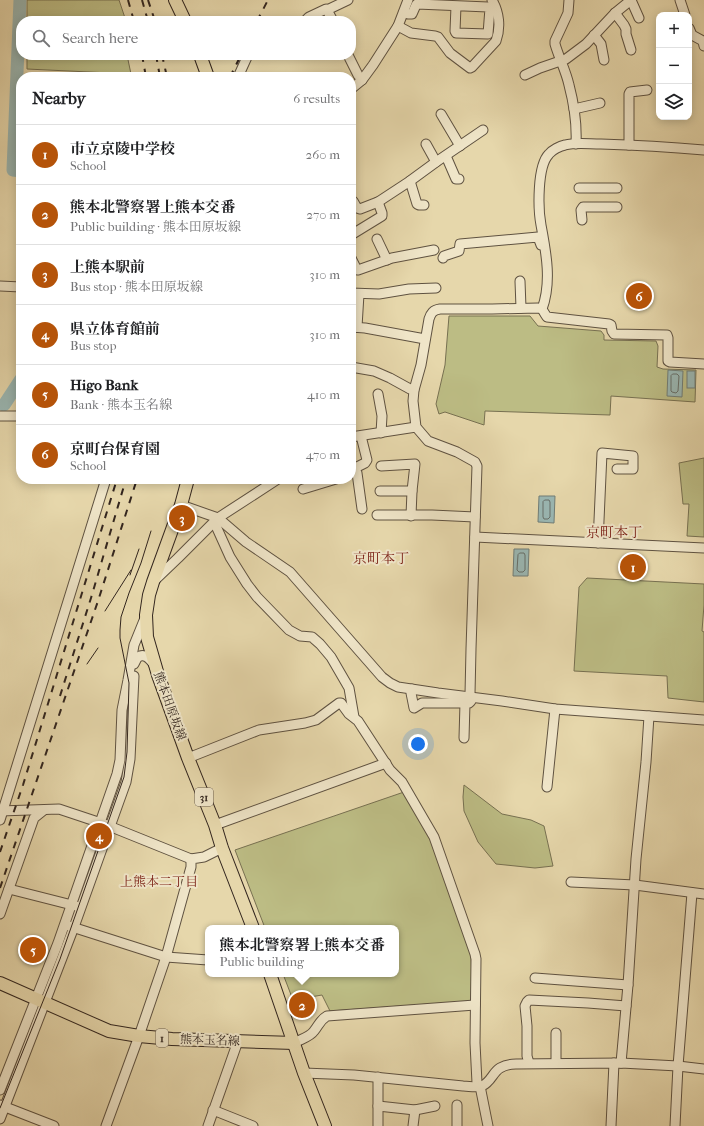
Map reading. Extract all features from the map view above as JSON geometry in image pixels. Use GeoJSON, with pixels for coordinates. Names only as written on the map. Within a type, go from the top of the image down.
{"type":"FeatureCollection","features":[{"type":"Feature","properties":{"kind":"main road"},"geometry":{"type":"LineString","coordinates":[[175,0],[183,16]]}},
{"type":"Feature","properties":{"kind":"main road"},"geometry":{"type":"LineString","coordinates":[[202,60],[206,72]]}},
{"type":"Feature","properties":{"kind":"main road","name":"熊本田原坂線"},"geometry":{"type":"LineString","coordinates":[[187,484],[181,505],[149,595],[146,615],[147,637],[155,667],[188,758],[215,825],[222,848],[252,925]]}},
{"type":"Feature","properties":{"kind":"main road"},"geometry":{"type":"LineString","coordinates":[[271,977],[304,1073],[325,1126]]}},
{"type":"Feature","properties":{"kind":"main road","name":"熊本玉名線"},"geometry":{"type":"LineString","coordinates":[[0,983],[109,1031],[172,1039],[294,1043]]}},
{"type":"Feature","properties":{"kind":"street"},"geometry":{"type":"LineString","coordinates":[[311,16],[326,9],[328,10],[348,0]]}},
{"type":"Feature","properties":{"kind":"street"},"geometry":{"type":"LineString","coordinates":[[356,85],[362,80],[373,65],[398,26],[408,0]]}},
{"type":"Feature","properties":{"kind":"street"},"geometry":{"type":"LineString","coordinates":[[398,26],[411,33],[435,36],[450,53],[470,68],[496,40],[497,37],[499,17],[497,8],[492,0],[482,3]]}},
{"type":"Feature","properties":{"kind":"street"},"geometry":{"type":"LineString","coordinates":[[569,0],[568,13],[555,41],[558,56],[569,85],[574,109],[576,144]]}},
{"type":"Feature","properties":{"kind":"street"},"geometry":{"type":"LineString","coordinates":[[525,75],[555,62],[566,59],[586,44],[615,13],[631,0],[639,18]]}},
{"type":"Feature","properties":{"kind":"street"},"geometry":{"type":"LineString","coordinates":[[680,0],[684,12]]}},
{"type":"Feature","properties":{"kind":"street"},"geometry":{"type":"LineString","coordinates":[[404,12],[412,14],[417,4],[456,6],[490,8],[488,34],[456,33],[456,6]]}},
{"type":"Feature","properties":{"kind":"street"},"geometry":{"type":"LineString","coordinates":[[328,10],[331,16]]}},
{"type":"Feature","properties":{"kind":"street"},"geometry":{"type":"LineString","coordinates":[[615,13],[624,25],[631,50]]}},
{"type":"Feature","properties":{"kind":"street"},"geometry":{"type":"LineString","coordinates":[[694,34],[703,42],[704,46]]}},
{"type":"Feature","properties":{"kind":"street"},"geometry":{"type":"LineString","coordinates":[[594,35],[604,45],[604,60]]}},
{"type":"Feature","properties":{"kind":"street"},"geometry":{"type":"LineString","coordinates":[[240,72],[246,60]]}},
{"type":"Feature","properties":{"kind":"street"},"geometry":{"type":"LineString","coordinates":[[350,60],[362,80]]}},
{"type":"Feature","properties":{"kind":"street"},"geometry":{"type":"LineString","coordinates":[[629,145],[629,94],[630,92],[647,90]]}},
{"type":"Feature","properties":{"kind":"street"},"geometry":{"type":"LineString","coordinates":[[574,109],[600,103]]}},
{"type":"Feature","properties":{"kind":"street"},"geometry":{"type":"LineString","coordinates":[[441,114],[460,146]]}},
{"type":"Feature","properties":{"kind":"street"},"geometry":{"type":"LineString","coordinates":[[356,206],[360,209],[378,202],[483,130]]}},
{"type":"Feature","properties":{"kind":"street"},"geometry":{"type":"LineString","coordinates":[[426,144],[436,162]]}},
{"type":"Feature","properties":{"kind":"street"},"geometry":{"type":"LineString","coordinates":[[542,309],[547,292],[547,279],[545,245],[539,203],[539,184],[548,154],[564,145],[576,144],[629,145],[704,150]]}},
{"type":"Feature","properties":{"kind":"street"},"geometry":{"type":"LineString","coordinates":[[446,156],[456,179],[460,179]]}},
{"type":"Feature","properties":{"kind":"street"},"geometry":{"type":"LineString","coordinates":[[410,181],[417,204],[419,206],[424,205]]}},
{"type":"Feature","properties":{"kind":"street"},"geometry":{"type":"LineString","coordinates":[[579,188],[617,188]]}},
{"type":"Feature","properties":{"kind":"street"},"geometry":{"type":"LineString","coordinates":[[356,232],[382,216],[378,202]]}},
{"type":"Feature","properties":{"kind":"street"},"geometry":{"type":"LineString","coordinates":[[582,220],[581,210],[583,208],[617,207]]}},
{"type":"Feature","properties":{"kind":"street"},"geometry":{"type":"LineString","coordinates":[[443,258],[444,256],[459,251],[460,244],[538,237],[541,245],[545,245]]}},
{"type":"Feature","properties":{"kind":"street"},"geometry":{"type":"LineString","coordinates":[[377,239],[387,260]]}},
{"type":"Feature","properties":{"kind":"street"},"geometry":{"type":"LineString","coordinates":[[356,268],[358,270],[403,255],[434,250]]}},
{"type":"Feature","properties":{"kind":"street"},"geometry":{"type":"LineString","coordinates":[[520,281],[521,308]]}},
{"type":"Feature","properties":{"kind":"street"},"geometry":{"type":"LineString","coordinates":[[0,286],[16,287]]}},
{"type":"Feature","properties":{"kind":"street"},"geometry":{"type":"LineString","coordinates":[[356,293],[381,294],[409,289],[436,288]]}},
{"type":"Feature","properties":{"kind":"street"},"geometry":{"type":"LineString","coordinates":[[464,738],[471,656],[477,466],[476,462],[428,440],[416,427],[413,401],[414,390],[421,365],[431,314],[434,310],[440,309],[538,308],[542,309],[548,317],[609,324],[611,325],[614,334],[667,335],[668,361],[704,364]]}},
{"type":"Feature","properties":{"kind":"street"},"geometry":{"type":"LineString","coordinates":[[356,327],[425,339]]}},
{"type":"Feature","properties":{"kind":"street"},"geometry":{"type":"LineString","coordinates":[[356,368],[374,372],[390,378],[414,390]]}},
{"type":"Feature","properties":{"kind":"street"},"geometry":{"type":"LineString","coordinates":[[378,394],[382,416],[381,433]]}},
{"type":"Feature","properties":{"kind":"street"},"geometry":{"type":"LineString","coordinates":[[0,416],[16,416]]}},
{"type":"Feature","properties":{"kind":"street"},"geometry":{"type":"LineString","coordinates":[[356,436],[416,427]]}},
{"type":"Feature","properties":{"kind":"street"},"geometry":{"type":"LineString","coordinates":[[356,468],[365,463],[367,460],[361,436]]}},
{"type":"Feature","properties":{"kind":"street"},"geometry":{"type":"LineString","coordinates":[[598,543],[602,453],[634,456],[633,469],[617,468]]}},
{"type":"Feature","properties":{"kind":"street"},"geometry":{"type":"LineString","coordinates":[[381,466],[415,464],[411,516]]}},
{"type":"Feature","properties":{"kind":"street"},"geometry":{"type":"LineString","coordinates":[[356,472],[362,509]]}},
{"type":"Feature","properties":{"kind":"street"},"geometry":{"type":"LineString","coordinates":[[104,484],[1,814],[59,809],[192,858],[204,856],[222,848]]}},
{"type":"Feature","properties":{"kind":"street"},"geometry":{"type":"LineString","coordinates":[[153,582],[218,518],[270,484]]}},
{"type":"Feature","properties":{"kind":"street"},"geometry":{"type":"LineString","coordinates":[[303,489],[320,484]]}},
{"type":"Feature","properties":{"kind":"street"},"geometry":{"type":"LineString","coordinates":[[380,491],[412,491]]}},
{"type":"Feature","properties":{"kind":"street"},"geometry":{"type":"LineString","coordinates":[[181,505],[218,518],[246,542],[290,572],[382,677],[390,683],[412,690],[468,700],[555,709],[704,720]]}},
{"type":"Feature","properties":{"kind":"street"},"geometry":{"type":"LineString","coordinates":[[377,515],[475,517]]}},
{"type":"Feature","properties":{"kind":"street"},"geometry":{"type":"LineString","coordinates":[[218,518],[216,526],[230,557],[257,597],[289,630],[300,636],[312,637],[331,657],[350,688],[354,717]]}},
{"type":"Feature","properties":{"kind":"street"},"geometry":{"type":"LineString","coordinates":[[475,537],[704,548]]}},
{"type":"Feature","properties":{"kind":"street"},"geometry":{"type":"LineString","coordinates":[[0,1119],[2,1106],[41,1001],[64,924],[119,767],[122,710],[134,645],[146,615]]}},
{"type":"Feature","properties":{"kind":"street"},"geometry":{"type":"LineString","coordinates":[[0,1090],[74,928],[126,782],[129,766],[134,645]]}},
{"type":"Feature","properties":{"kind":"street"},"geometry":{"type":"LineString","coordinates":[[134,664],[136,658],[139,656],[144,656],[150,660],[155,667]]}},
{"type":"Feature","properties":{"kind":"street"},"geometry":{"type":"LineString","coordinates":[[412,690],[411,693],[414,708],[426,702],[468,700]]}},
{"type":"Feature","properties":{"kind":"street"},"geometry":{"type":"LineString","coordinates":[[188,758],[258,730],[316,720],[339,703],[341,703],[349,714],[358,721],[386,763],[405,786],[434,837],[475,954],[475,1043],[477,1083],[480,1086],[488,1126]]}},
{"type":"Feature","properties":{"kind":"street"},"geometry":{"type":"LineString","coordinates":[[547,787],[555,709]]}},
{"type":"Feature","properties":{"kind":"street"},"geometry":{"type":"LineString","coordinates":[[612,1126],[628,985],[636,859],[650,716]]}},
{"type":"Feature","properties":{"kind":"street"},"geometry":{"type":"LineString","coordinates":[[215,825],[386,763]]}},
{"type":"Feature","properties":{"kind":"street"},"geometry":{"type":"LineString","coordinates":[[0,914],[34,818],[44,810]]}},
{"type":"Feature","properties":{"kind":"street"},"geometry":{"type":"LineString","coordinates":[[106,1126],[166,957],[191,867],[192,858]]}},
{"type":"Feature","properties":{"kind":"street"},"geometry":{"type":"LineString","coordinates":[[571,882],[635,885],[704,894]]}},
{"type":"Feature","properties":{"kind":"street"},"geometry":{"type":"LineString","coordinates":[[9,889],[81,907]]}},
{"type":"Feature","properties":{"kind":"street"},"geometry":{"type":"LineString","coordinates":[[675,1126],[678,1066],[692,893]]}},
{"type":"Feature","properties":{"kind":"street"},"geometry":{"type":"LineString","coordinates":[[64,924],[166,957],[205,960]]}},
{"type":"Feature","properties":{"kind":"street"},"geometry":{"type":"LineString","coordinates":[[535,978],[628,985]]}},
{"type":"Feature","properties":{"kind":"street"},"geometry":{"type":"LineString","coordinates":[[529,1063],[527,1056],[526,1006],[529,1000],[588,1002],[626,1006]]}},
{"type":"Feature","properties":{"kind":"street"},"geometry":{"type":"LineString","coordinates":[[294,1043],[311,1034],[322,1019],[327,1016],[475,1005]]}},
{"type":"Feature","properties":{"kind":"street"},"geometry":{"type":"LineString","coordinates":[[556,1033],[556,1063]]}},
{"type":"Feature","properties":{"kind":"street"},"geometry":{"type":"LineString","coordinates":[[208,1126],[238,1041]]}},
{"type":"Feature","properties":{"kind":"street"},"geometry":{"type":"LineString","coordinates":[[304,1073],[354,1075],[463,1086],[480,1086],[489,1081],[499,1069],[504,1066],[529,1063],[618,1063],[704,1069]]}},
{"type":"Feature","properties":{"kind":"street"},"geometry":{"type":"LineString","coordinates":[[378,1077],[378,1126]]}},
{"type":"Feature","properties":{"kind":"street"},"geometry":{"type":"LineString","coordinates":[[457,1105],[457,1126]]}},
{"type":"Feature","properties":{"kind":"street"},"geometry":{"type":"LineString","coordinates":[[2,1106],[54,1126]]}},
{"type":"Feature","properties":{"kind":"street"},"geometry":{"type":"LineString","coordinates":[[378,1106],[415,1110],[436,1106]]}},
{"type":"Feature","properties":{"kind":"street"},"geometry":{"type":"LineString","coordinates":[[213,1110],[253,1126]]}},
{"type":"Feature","properties":{"kind":"street"},"geometry":{"type":"LineString","coordinates":[[413,1126],[415,1110]]}},
{"type":"Feature","properties":{"kind":"green space"},"geometry":{"type":"Polygon","coordinates":[[[27,0],[119,0],[124,16],[27,16],[27,0]]]}},
{"type":"Feature","properties":{"kind":"green space"},"geometry":{"type":"Polygon","coordinates":[[[27,60],[128,60],[131,72],[89,72],[27,69],[27,60]]]}},
{"type":"Feature","properties":{"kind":"green space"},"geometry":{"type":"Polygon","coordinates":[[[449,316],[530,316],[538,326],[601,331],[604,335],[604,340],[656,341],[658,346],[657,367],[663,369],[696,370],[695,402],[611,396],[610,415],[485,411],[484,425],[445,412],[439,414],[436,404],[445,365],[449,316]]]}},
{"type":"Feature","properties":{"kind":"green space"},"geometry":{"type":"Polygon","coordinates":[[[704,458],[704,537],[687,536],[689,504],[683,504],[679,463],[704,458]]]}},
{"type":"Feature","properties":{"kind":"green space"},"geometry":{"type":"Polygon","coordinates":[[[587,578],[704,584],[702,631],[704,632],[704,702],[668,698],[667,676],[574,671],[579,587],[587,578]]]}},
{"type":"Feature","properties":{"kind":"green space"},"geometry":{"type":"Polygon","coordinates":[[[464,785],[502,814],[531,820],[544,826],[553,866],[535,868],[496,864],[478,842],[464,811],[464,785]]]}},
{"type":"Feature","properties":{"kind":"green space"},"geometry":{"type":"Polygon","coordinates":[[[404,792],[431,840],[471,954],[471,1001],[330,1011],[322,995],[293,1000],[284,977],[399,977],[399,925],[264,925],[235,850],[404,792]]]}},
{"type":"Feature","properties":{"kind":"water"},"geometry":{"type":"Polygon","coordinates":[[[668,370],[683,371],[682,397],[667,396],[668,370]]]}},
{"type":"Feature","properties":{"kind":"water"},"geometry":{"type":"Polygon","coordinates":[[[687,371],[695,371],[695,388],[687,388],[687,371]]]}},
{"type":"Feature","properties":{"kind":"water"},"geometry":{"type":"Polygon","coordinates":[[[539,496],[555,496],[554,523],[538,522],[539,496]]]}},
{"type":"Feature","properties":{"kind":"water"},"geometry":{"type":"Polygon","coordinates":[[[514,549],[529,549],[528,576],[513,576],[514,549]]]}},
{"type":"Feature","properties":{"kind":"waterway"},"geometry":{"type":"LineString","coordinates":[[19,16],[20,0]]}},
{"type":"Feature","properties":{"kind":"waterway"},"geometry":{"type":"LineString","coordinates":[[17,72],[18,60]]}},
{"type":"Feature","properties":{"kind":"waterway"},"geometry":{"type":"LineString","coordinates":[[16,97],[13,170],[16,170]]}},
{"type":"Feature","properties":{"kind":"waterway"},"geometry":{"type":"LineString","coordinates":[[4,405],[16,387]]}},
{"type":"Feature","properties":{"kind":"tram line"},"geometry":{"type":"LineString","coordinates":[[0,1108],[60,959],[124,777],[127,752],[129,683],[120,638],[121,617],[151,531]]}},
{"type":"Feature","properties":{"kind":"tram line"},"geometry":{"type":"LineString","coordinates":[[130,575],[139,549]]}},
{"type":"Feature","properties":{"kind":"tram line"},"geometry":{"type":"LineString","coordinates":[[105,611],[131,570]]}},
{"type":"Feature","properties":{"kind":"tram line"},"geometry":{"type":"LineString","coordinates":[[87,664],[98,648]]}},
{"type":"Feature","properties":{"kind":"railway"},"geometry":{"type":"LineString","coordinates":[[128,0],[133,16]]}},
{"type":"Feature","properties":{"kind":"railway"},"geometry":{"type":"LineString","coordinates":[[142,0],[147,16]]}},
{"type":"Feature","properties":{"kind":"railway"},"geometry":{"type":"LineString","coordinates":[[148,0],[153,16]]}},
{"type":"Feature","properties":{"kind":"railway"},"geometry":{"type":"LineString","coordinates":[[260,16],[268,0]]}},
{"type":"Feature","properties":{"kind":"railway"},"geometry":{"type":"LineString","coordinates":[[143,60],[145,72]]}},
{"type":"Feature","properties":{"kind":"railway"},"geometry":{"type":"LineString","coordinates":[[157,60],[159,72]]}},
{"type":"Feature","properties":{"kind":"railway"},"geometry":{"type":"LineString","coordinates":[[163,60],[166,72]]}},
{"type":"Feature","properties":{"kind":"railway"},"geometry":{"type":"LineString","coordinates":[[232,72],[238,60]]}},
{"type":"Feature","properties":{"kind":"railway"},"geometry":{"type":"LineString","coordinates":[[0,852],[23,785],[115,484]]}},
{"type":"Feature","properties":{"kind":"railway"},"geometry":{"type":"LineString","coordinates":[[60,696],[125,484]]}},
{"type":"Feature","properties":{"kind":"railway"},"geometry":{"type":"LineString","coordinates":[[0,888],[98,601],[135,484]]}},
{"type":"Feature","properties":{"kind":"place","name":"京町台保育園"},"geometry":{"type":"Point","coordinates":[639,296]}},
{"type":"Feature","properties":{"kind":"place","name":"上熊本駅前"},"geometry":{"type":"Point","coordinates":[182,518]}},
{"type":"Feature","properties":{"kind":"place","name":"市立京陵中学校"},"geometry":{"type":"Point","coordinates":[633,567]}},
{"type":"Feature","properties":{"kind":"place","name":"県立体育館前"},"geometry":{"type":"Point","coordinates":[99,836]}},
{"type":"Feature","properties":{"kind":"place","name":"Higo Bank"},"geometry":{"type":"Point","coordinates":[33,950]}},
{"type":"Feature","properties":{"kind":"place","name":"熊本北警察署上熊本交番"},"geometry":{"type":"Point","coordinates":[302,1005]}},
{"type":"Feature","properties":{"kind":"district","name":"京町本丁"},"geometry":{"type":"Point","coordinates":[614,532]}},
{"type":"Feature","properties":{"kind":"district","name":"京町本丁"},"geometry":{"type":"Point","coordinates":[381,558]}},
{"type":"Feature","properties":{"kind":"district","name":"上熊本二丁目"},"geometry":{"type":"Point","coordinates":[159,881]}}]}
